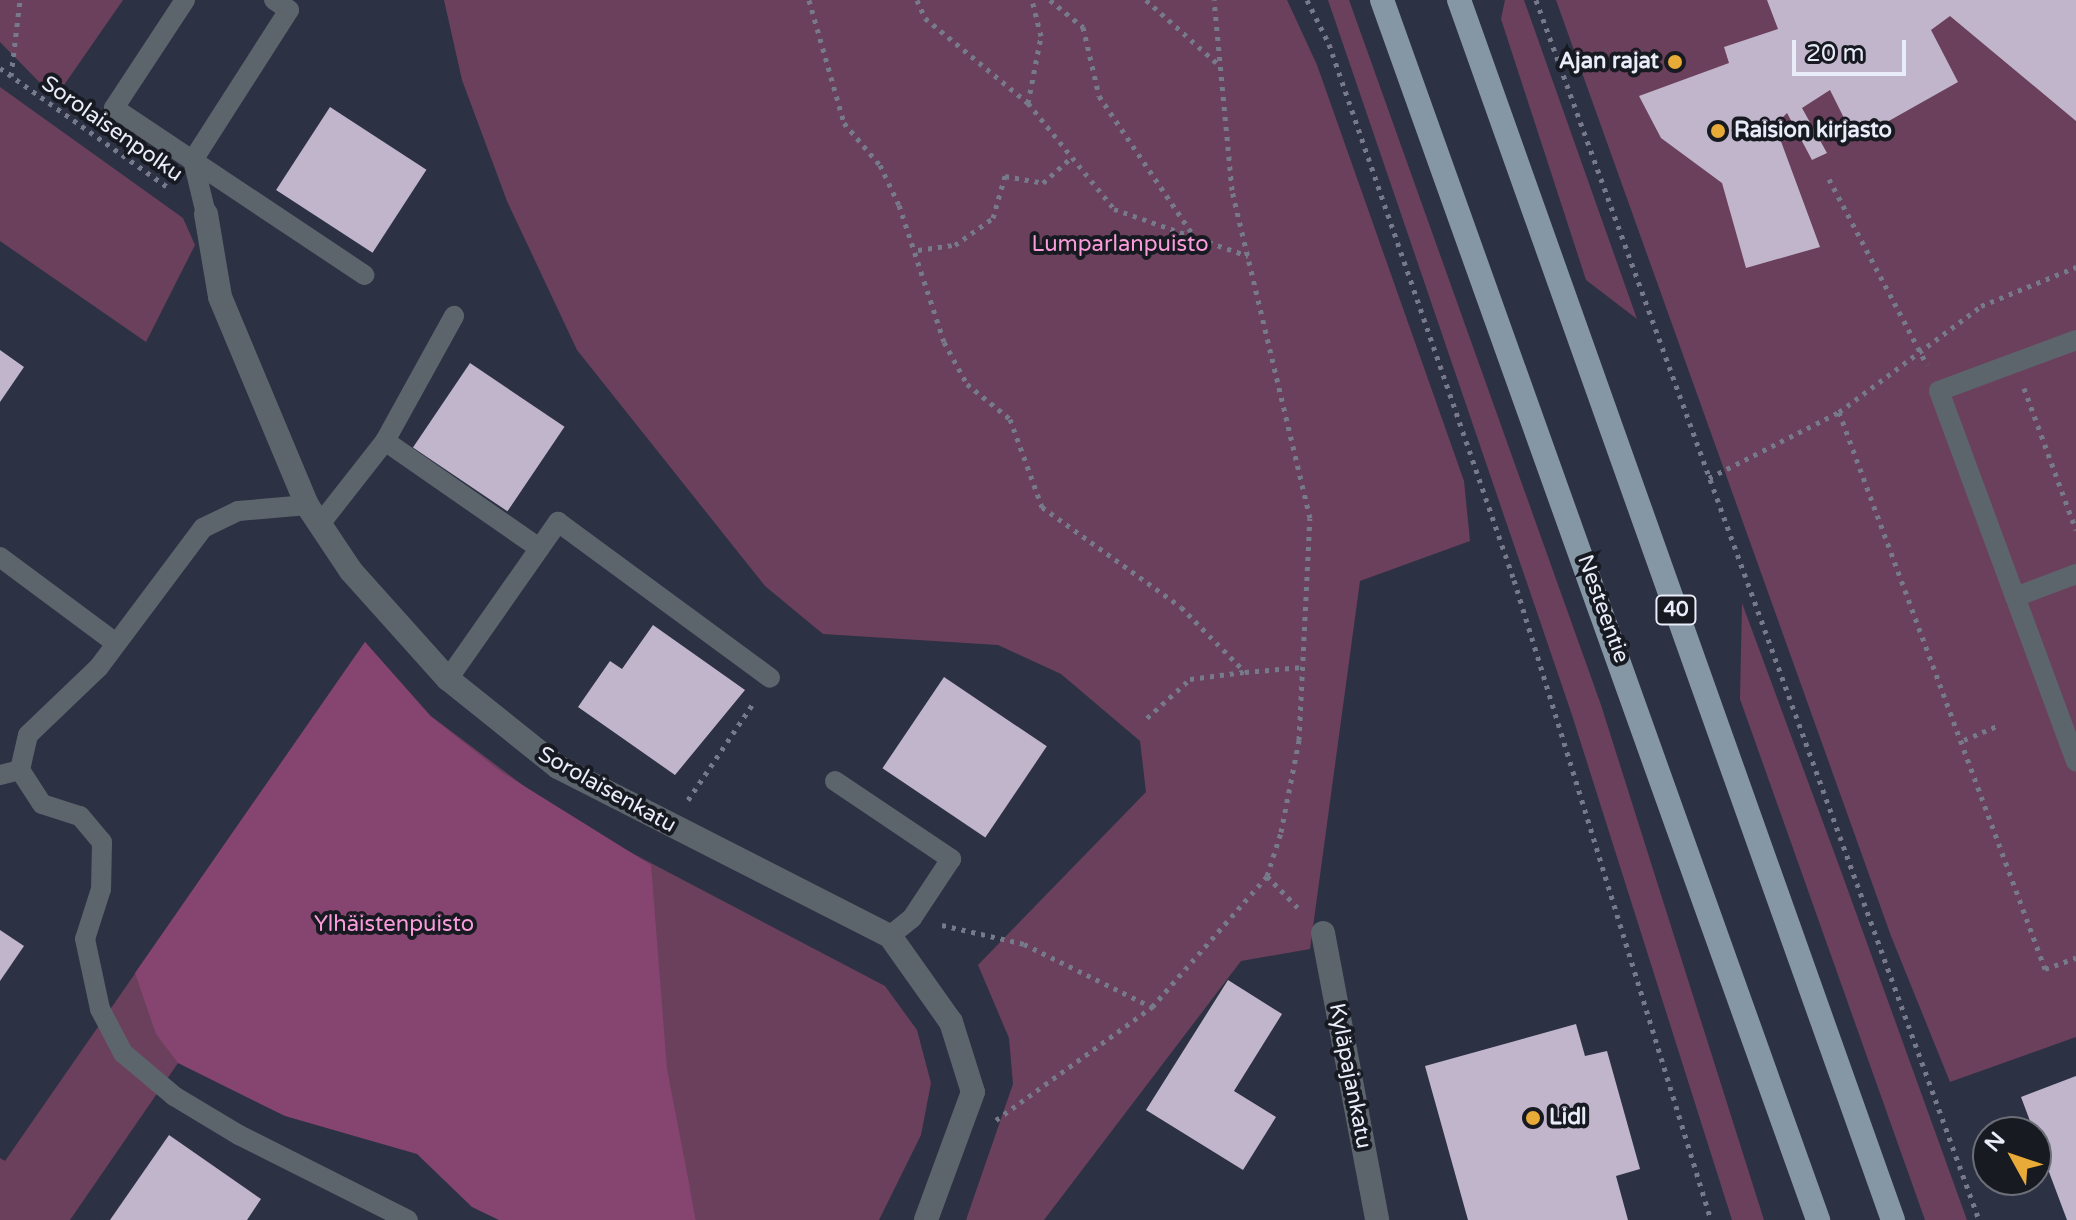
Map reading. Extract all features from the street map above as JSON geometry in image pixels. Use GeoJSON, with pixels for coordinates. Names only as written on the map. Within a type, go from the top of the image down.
{"type":"FeatureCollection","features":[{"type":"Feature","properties":{"kind":"main road","name":"Nesteentie"},"geometry":{"type":"LineString","coordinates":[[1382,0],[1818,1220]]}},
{"type":"Feature","properties":{"kind":"main road","name":"40"},"geometry":{"type":"LineString","coordinates":[[1459,0],[1893,1220]]}},
{"type":"Feature","properties":{"kind":"street","name":"Sorolaisenkatu"},"geometry":{"type":"LineString","coordinates":[[206,214],[220,297],[313,515],[351,571],[448,679],[558,767],[890,936],[951,1022],[973,1092],[926,1220]]}},
{"type":"Feature","properties":{"kind":"street","name":"Kyläpajankatu"},"geometry":{"type":"LineString","coordinates":[[1323,933],[1377,1220]]}},
{"type":"Feature","properties":{"kind":"lane"},"geometry":{"type":"LineString","coordinates":[[185,0],[114,108],[364,275]]}},
{"type":"Feature","properties":{"kind":"lane"},"geometry":{"type":"LineString","coordinates":[[206,214],[193,160],[289,10],[274,0]]}},
{"type":"Feature","properties":{"kind":"lane"},"geometry":{"type":"LineString","coordinates":[[408,1220],[239,1135],[174,1096],[123,1053],[100,1009],[85,939],[101,889],[102,842],[80,816],[42,804],[10,772],[28,735],[116,643],[203,528],[238,511],[313,515],[385,441],[454,316]]}},
{"type":"Feature","properties":{"kind":"lane"},"geometry":{"type":"LineString","coordinates":[[2076,340],[1939,391],[2076,761]]}},
{"type":"Feature","properties":{"kind":"lane"},"geometry":{"type":"LineString","coordinates":[[385,441],[539,548]]}},
{"type":"Feature","properties":{"kind":"lane"},"geometry":{"type":"LineString","coordinates":[[448,679],[558,522],[770,678]]}},
{"type":"Feature","properties":{"kind":"lane"},"geometry":{"type":"LineString","coordinates":[[0,557],[116,643]]}},
{"type":"Feature","properties":{"kind":"lane"},"geometry":{"type":"LineString","coordinates":[[2015,597],[2076,574]]}},
{"type":"Feature","properties":{"kind":"lane"},"geometry":{"type":"LineString","coordinates":[[835,781],[951,859],[912,918],[890,936]]}},
{"type":"Feature","properties":{"kind":"path"},"geometry":{"type":"LineString","coordinates":[[11,77],[20,0]]}},
{"type":"Feature","properties":{"kind":"path"},"geometry":{"type":"LineString","coordinates":[[809,0],[844,123],[880,165],[918,250],[944,342],[967,384],[1010,419],[1042,507],[1181,607],[1245,672]]}},
{"type":"Feature","properties":{"kind":"path"},"geometry":{"type":"LineString","coordinates":[[917,0],[925,18],[1028,103],[1114,209],[1199,243],[1248,256]]}},
{"type":"Feature","properties":{"kind":"path"},"geometry":{"type":"LineString","coordinates":[[1028,103],[1041,36],[1032,0]]}},
{"type":"Feature","properties":{"kind":"path"},"geometry":{"type":"LineString","coordinates":[[1050,0],[1083,27],[1099,96],[1199,243]]}},
{"type":"Feature","properties":{"kind":"path"},"geometry":{"type":"LineString","coordinates":[[1146,0],[1220,66]]}},
{"type":"Feature","properties":{"kind":"path"},"geometry":{"type":"LineString","coordinates":[[953,1152],[1152,1007],[1267,876],[1299,740],[1310,518],[1232,190],[1214,0]]}},
{"type":"Feature","properties":{"kind":"path"},"geometry":{"type":"LineString","coordinates":[[1307,0],[1329,44],[1514,580],[1711,1220]]}},
{"type":"Feature","properties":{"kind":"path"},"geometry":{"type":"LineString","coordinates":[[1536,0],[1979,1220]]}},
{"type":"Feature","properties":{"kind":"path","name":"Sorolaisenpolku"},"geometry":{"type":"LineString","coordinates":[[0,68],[206,214]]}},
{"type":"Feature","properties":{"kind":"path"},"geometry":{"type":"LineString","coordinates":[[918,250],[955,245],[993,218],[1005,176],[1043,183],[1072,157]]}},
{"type":"Feature","properties":{"kind":"path"},"geometry":{"type":"LineString","coordinates":[[1829,179],[1939,391]]}},
{"type":"Feature","properties":{"kind":"path"},"geometry":{"type":"LineString","coordinates":[[1709,478],[1839,412],[1981,306],[2076,267]]}},
{"type":"Feature","properties":{"kind":"path"},"geometry":{"type":"LineString","coordinates":[[2015,363],[2076,530]]}},
{"type":"Feature","properties":{"kind":"path"},"geometry":{"type":"LineString","coordinates":[[1839,412],[1964,740],[2045,969],[2076,958]]}},
{"type":"Feature","properties":{"kind":"path"},"geometry":{"type":"LineString","coordinates":[[1147,718],[1190,679],[1303,667]]}},
{"type":"Feature","properties":{"kind":"path"},"geometry":{"type":"LineString","coordinates":[[685,804],[770,678]]}},
{"type":"Feature","properties":{"kind":"path"},"geometry":{"type":"LineString","coordinates":[[1964,740],[2000,725]]}},
{"type":"Feature","properties":{"kind":"path"},"geometry":{"type":"LineString","coordinates":[[1267,876],[1323,933]]}},
{"type":"Feature","properties":{"kind":"path"},"geometry":{"type":"LineString","coordinates":[[912,918],[1024,944],[1152,1007]]}},
{"type":"Feature","properties":{"kind":"green space"},"geometry":{"type":"Polygon","coordinates":[[[0,0],[123,0],[55,98],[0,42],[0,0]]]}},
{"type":"Feature","properties":{"kind":"green space","name":"Lumparlanpuisto"},"geometry":{"type":"Polygon","coordinates":[[[444,0],[1287,0],[1317,65],[1464,481],[1470,541],[1360,581],[1310,949],[1241,961],[1044,1220],[966,1220],[1013,1084],[1009,1038],[978,965],[1146,792],[1140,741],[1061,674],[998,645],[823,634],[765,586],[577,350],[507,201],[462,80],[444,0]]]}},
{"type":"Feature","properties":{"kind":"green space"},"geometry":{"type":"Polygon","coordinates":[[[1328,0],[1349,0],[1601,705],[1764,1220],[1732,1220],[1572,715],[1328,0]]]}},
{"type":"Feature","properties":{"kind":"green space"},"geometry":{"type":"Polygon","coordinates":[[[1505,0],[1524,0],[1637,319],[1586,280],[1501,19],[1505,0]]]}},
{"type":"Feature","properties":{"kind":"green space"},"geometry":{"type":"Polygon","coordinates":[[[1556,0],[2076,0],[2076,1037],[1950,1082],[1891,936],[1556,0]]]}},
{"type":"Feature","properties":{"kind":"green space"},"geometry":{"type":"Polygon","coordinates":[[[0,87],[183,218],[195,245],[146,342],[0,241],[0,87]]]}},
{"type":"Feature","properties":{"kind":"green space"},"geometry":{"type":"Polygon","coordinates":[[[1742,603],[1967,1220],[1925,1220],[1740,699],[1742,603]]]}},
{"type":"Feature","properties":{"kind":"green space","name":"Ylhäistenpuisto"},"geometry":{"type":"Polygon","coordinates":[[[365,642],[431,716],[569,820],[885,986],[917,1030],[931,1083],[921,1135],[879,1220],[696,1220],[690,1190],[178,1063],[70,1220],[0,1220],[0,1158],[5,1161],[365,642]]]}},
{"type":"Feature","properties":{"kind":"green space","name":"Ylhäistenpuisto"},"geometry":{"type":"Polygon","coordinates":[[[365,642],[430,716],[500,771],[651,865],[667,1069],[696,1220],[499,1220],[472,1207],[417,1154],[285,1116],[178,1063],[156,1034],[135,973],[365,642]]]}},
{"type":"Feature","properties":{"kind":"building","name":"Raision kirjasto"},"geometry":{"type":"Polygon","coordinates":[[[1767,0],[2076,0],[2076,121],[1950,16],[1931,30],[1958,82],[1855,140],[1830,90],[1802,108],[1827,153],[1812,160],[1787,113],[1775,125],[1820,247],[1746,268],[1722,183],[1661,138],[1639,96],[1729,63],[1724,47],[1778,29],[1767,0]]]}},
{"type":"Feature","properties":{"kind":"building"},"geometry":{"type":"Polygon","coordinates":[[[330,107],[426,170],[373,253],[276,190],[330,107]]]}},
{"type":"Feature","properties":{"kind":"building"},"geometry":{"type":"Polygon","coordinates":[[[0,350],[24,367],[0,402],[0,350]]]}},
{"type":"Feature","properties":{"kind":"building"},"geometry":{"type":"Polygon","coordinates":[[[470,363],[565,427],[507,511],[413,448],[470,363]]]}},
{"type":"Feature","properties":{"kind":"building"},"geometry":{"type":"Polygon","coordinates":[[[653,625],[745,690],[675,775],[578,707],[610,661],[622,669],[653,625]]]}},
{"type":"Feature","properties":{"kind":"building"},"geometry":{"type":"Polygon","coordinates":[[[944,677],[1047,746],[985,838],[882,768],[944,677]]]}},
{"type":"Feature","properties":{"kind":"building"},"geometry":{"type":"Polygon","coordinates":[[[0,930],[24,946],[0,981],[0,930]]]}},
{"type":"Feature","properties":{"kind":"building"},"geometry":{"type":"Polygon","coordinates":[[[1228,980],[1282,1014],[1234,1091],[1276,1117],[1243,1170],[1146,1110],[1228,980]]]}},
{"type":"Feature","properties":{"kind":"building","name":"Lidl"},"geometry":{"type":"Polygon","coordinates":[[[1576,1024],[1585,1056],[1607,1051],[1640,1169],[1616,1176],[1628,1220],[1468,1220],[1425,1066],[1576,1024]]]}},
{"type":"Feature","properties":{"kind":"building"},"geometry":{"type":"Polygon","coordinates":[[[2076,1076],[2076,1220],[2067,1220],[2052,1180],[2052,1116],[2028,1116],[2021,1097],[2076,1076]]]}},
{"type":"Feature","properties":{"kind":"building"},"geometry":{"type":"Polygon","coordinates":[[[169,1135],[261,1199],[247,1220],[110,1220],[169,1135]]]}},
{"type":"Feature","properties":{"kind":"place","name":"Ajan rajat"},"geometry":{"type":"Point","coordinates":[1675,62]}},
{"type":"Feature","properties":{"kind":"place","name":"Raision kirjasto"},"geometry":{"type":"Point","coordinates":[1718,131]}},
{"type":"Feature","properties":{"kind":"place","name":"Lidl"},"geometry":{"type":"Point","coordinates":[1533,1118]}}]}
